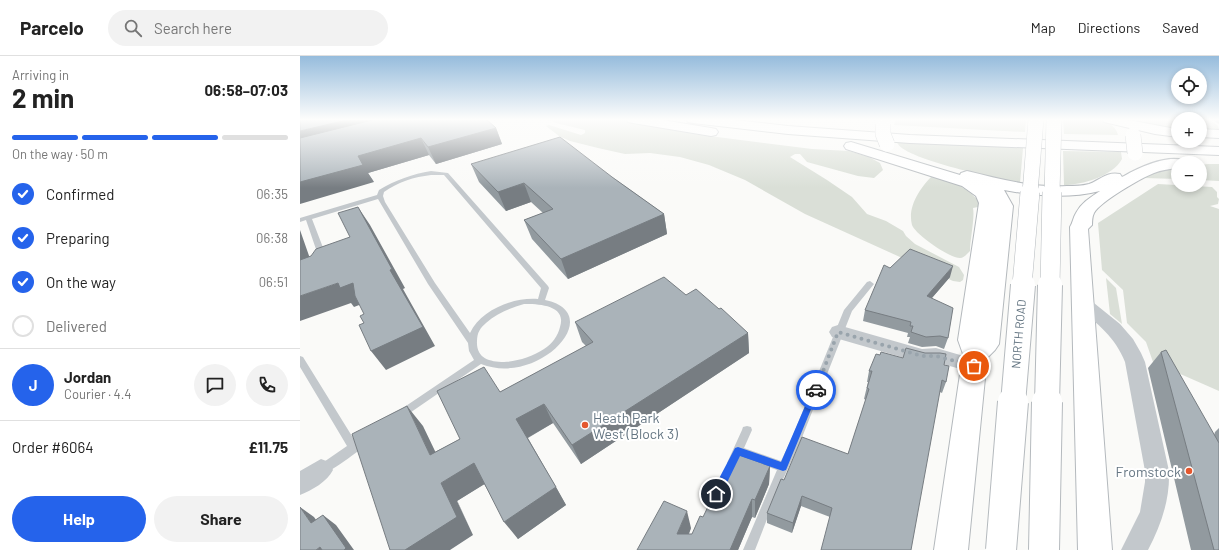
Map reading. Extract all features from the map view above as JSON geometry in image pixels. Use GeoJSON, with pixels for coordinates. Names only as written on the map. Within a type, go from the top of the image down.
{"type":"FeatureCollection","features":[{"type":"Feature","properties":{"kind":"main road"},"geometry":{"type":"LineString","coordinates":[[804,142],[865,147],[904,156],[974,178],[1015,187],[1046,190],[1074,190],[1096,187]]}},
{"type":"Feature","properties":{"kind":"main road"},"geometry":{"type":"LineString","coordinates":[[886,142],[895,151],[904,156]]}},
{"type":"Feature","properties":{"kind":"main road"},"geometry":{"type":"LineString","coordinates":[[982,142],[1219,151]]}},
{"type":"Feature","properties":{"kind":"main road","name":"NORTH ROAD"},"geometry":{"type":"LineString","coordinates":[[1001,550],[1028,142]]}},
{"type":"Feature","properties":{"kind":"main road"},"geometry":{"type":"LineString","coordinates":[[1044,550],[1053,142]]}},
{"type":"Feature","properties":{"kind":"main road"},"geometry":{"type":"LineString","coordinates":[[1133,142],[1133,160]]}},
{"type":"Feature","properties":{"kind":"main road"},"geometry":{"type":"LineString","coordinates":[[851,146],[968,184],[978,188],[987,197],[988,203],[970,340],[975,360],[951,550]]}},
{"type":"Feature","properties":{"kind":"main road"},"geometry":{"type":"LineString","coordinates":[[1095,550],[1079,227],[1074,223],[1076,209],[1096,187],[1133,160],[1156,160],[1177,157],[1219,159]]}},
{"type":"Feature","properties":{"kind":"main road"},"geometry":{"type":"LineString","coordinates":[[1207,163],[1219,163]]}},
{"type":"Feature","properties":{"kind":"main road"},"geometry":{"type":"LineString","coordinates":[[1079,227],[1083,225],[1082,221],[1087,209],[1098,200],[1146,171],[1171,165]]}},
{"type":"Feature","properties":{"kind":"main road"},"geometry":{"type":"LineString","coordinates":[[974,178],[994,190],[1004,206],[986,344],[975,360]]}},
{"type":"Feature","properties":{"kind":"street"},"geometry":{"type":"LineString","coordinates":[[1083,303],[1102,318],[1125,341],[1132,350],[1135,362],[1157,471],[1158,485],[1156,500],[1146,530],[1134,550]]}},
{"type":"Feature","properties":{"kind":"street"},"geometry":{"type":"LineString","coordinates":[[838,332],[922,356],[975,360]]}},
{"type":"Feature","properties":{"kind":"street"},"geometry":{"type":"LineString","coordinates":[[300,484],[322,470]]}},
{"type":"Feature","properties":{"kind":"lane"},"geometry":{"type":"LineString","coordinates":[[471,341],[391,217],[380,196],[381,191],[388,186],[431,172],[446,174],[545,288],[541,301]]}},
{"type":"Feature","properties":{"kind":"lane"},"geometry":{"type":"LineString","coordinates":[[300,220],[380,196]]}},
{"type":"Feature","properties":{"kind":"lane"},"geometry":{"type":"LineString","coordinates":[[308,218],[326,265]]}},
{"type":"Feature","properties":{"kind":"lane"},"geometry":{"type":"LineString","coordinates":[[749,550],[783,467],[796,440],[848,310],[870,284]]}},
{"type":"Feature","properties":{"kind":"lane"},"geometry":{"type":"LineString","coordinates":[[524,301],[541,301],[551,303],[560,309],[566,317],[566,327],[561,337],[552,348],[538,357],[522,363],[506,366],[491,364],[480,360],[472,351],[471,341],[475,330],[484,320],[496,311],[524,301]]}},
{"type":"Feature","properties":{"kind":"lane"},"geometry":{"type":"LineString","coordinates":[[300,359],[354,448]]}},
{"type":"Feature","properties":{"kind":"lane"},"geometry":{"type":"LineString","coordinates":[[393,420],[480,360]]}},
{"type":"Feature","properties":{"kind":"lane"},"geometry":{"type":"LineString","coordinates":[[727,472],[748,430]]}},
{"type":"Feature","properties":{"kind":"lane"},"geometry":{"type":"LineString","coordinates":[[322,470],[373,434]]}},
{"type":"Feature","properties":{"kind":"lane"},"geometry":{"type":"LineString","coordinates":[[738,451],[783,467]]}},
{"type":"Feature","properties":{"kind":"shaded area"},"geometry":{"type":"Polygon","coordinates":[[[574,142],[757,142],[812,149],[849,151],[869,157],[880,163],[883,170],[874,178],[858,176],[807,162],[800,154],[795,154],[790,157],[852,197],[867,214],[886,221],[903,231],[915,244],[959,267],[964,275],[963,280],[960,282],[953,281],[805,214],[745,180],[709,165],[680,157],[650,153],[625,154],[574,142]]]}},
{"type":"Feature","properties":{"kind":"shaded area"},"geometry":{"type":"Polygon","coordinates":[[[897,142],[1023,148],[1020,183],[953,167],[915,155],[903,148],[897,142]]]}},
{"type":"Feature","properties":{"kind":"shaded area"},"geometry":{"type":"Polygon","coordinates":[[[1063,151],[1121,152],[1122,159],[1118,165],[1104,175],[1088,181],[1064,185],[1063,151]]]}},
{"type":"Feature","properties":{"kind":"shaded area"},"geometry":{"type":"Polygon","coordinates":[[[1207,164],[1219,164],[1219,181],[1207,180],[1207,164]]]}},
{"type":"Feature","properties":{"kind":"shaded area"},"geometry":{"type":"Polygon","coordinates":[[[1171,167],[1171,179],[1144,178],[1149,172],[1171,167]]]}},
{"type":"Feature","properties":{"kind":"shaded area"},"geometry":{"type":"Polygon","coordinates":[[[933,175],[966,189],[981,204],[978,207],[973,208],[970,251],[961,258],[948,254],[933,245],[919,234],[912,225],[911,211],[913,204],[924,185],[933,175]]]}},
{"type":"Feature","properties":{"kind":"shaded area"},"geometry":{"type":"Polygon","coordinates":[[[1158,184],[1171,185],[1171,192],[1207,192],[1207,187],[1212,187],[1217,192],[1217,197],[1219,199],[1218,204],[1210,206],[1219,209],[1219,391],[1153,362],[1146,342],[1127,323],[1123,290],[1102,270],[1098,223],[1158,184]]]}},
{"type":"Feature","properties":{"kind":"shaded area"},"geometry":{"type":"Polygon","coordinates":[[[1106,278],[1116,288],[1122,324],[1110,314],[1106,278]]]}},
{"type":"Feature","properties":{"kind":"building"},"geometry":{"type":"Polygon","coordinates":[[[300,142],[407,142],[358,156],[363,165],[300,182],[300,142]]]}},
{"type":"Feature","properties":{"kind":"building"},"geometry":{"type":"Polygon","coordinates":[[[424,142],[446,142],[428,147],[424,142]]]}},
{"type":"Feature","properties":{"kind":"building"},"geometry":{"type":"Polygon","coordinates":[[[543,142],[567,142],[664,214],[561,259],[524,220],[553,209],[524,183],[498,192],[471,164],[543,142]]]}},
{"type":"Feature","properties":{"kind":"building"},"geometry":{"type":"Polygon","coordinates":[[[358,207],[392,269],[390,270],[423,327],[371,351],[359,325],[364,323],[360,316],[364,314],[355,296],[353,283],[340,288],[338,283],[300,296],[300,260],[311,256],[316,249],[350,237],[338,213],[358,207]]]}},
{"type":"Feature","properties":{"kind":"building"},"geometry":{"type":"Polygon","coordinates":[[[910,249],[953,266],[927,296],[953,308],[948,338],[940,336],[926,337],[911,332],[913,326],[910,326],[911,322],[865,310],[884,265],[890,268],[910,249]]]}},
{"type":"Feature","properties":{"kind":"building","name":"Heath Park West (Block 3)"},"geometry":{"type":"Polygon","coordinates":[[[664,277],[686,295],[696,289],[719,309],[721,308],[748,333],[572,445],[544,404],[516,419],[556,487],[504,522],[474,463],[441,483],[457,517],[405,550],[390,550],[352,434],[407,406],[430,455],[460,439],[437,391],[484,367],[500,392],[593,342],[575,322],[664,277]]]}},
{"type":"Feature","properties":{"kind":"building"},"geometry":{"type":"Polygon","coordinates":[[[906,348],[925,353],[946,354],[944,365],[949,366],[946,382],[942,380],[911,550],[821,550],[832,508],[802,496],[793,523],[767,513],[781,479],[784,480],[802,437],[848,454],[869,389],[867,388],[872,371],[869,371],[876,354],[880,355],[881,352],[903,358],[906,348]]]}},
{"type":"Feature","properties":{"kind":"building"},"geometry":{"type":"Polygon","coordinates":[[[1166,350],[1219,443],[1219,550],[1214,550],[1161,352],[1166,350]]]}},
{"type":"Feature","properties":{"kind":"building"},"geometry":{"type":"Polygon","coordinates":[[[734,453],[770,466],[755,500],[752,499],[730,550],[637,550],[664,501],[687,511],[677,534],[692,534],[700,516],[703,517],[734,453]]]}},
{"type":"Feature","properties":{"kind":"building"},"geometry":{"type":"Polygon","coordinates":[[[300,507],[311,523],[323,515],[346,548],[344,550],[322,550],[320,547],[316,550],[300,550],[300,507]]]}},
{"type":"Feature","properties":{"kind":"way so far"},"geometry":{"type":"LineString","coordinates":[[816,390],[838,332],[922,356],[936,356],[974,366]]}},
{"type":"Feature","properties":{"kind":"place","name":"Heath Park West (Block 3)"},"geometry":{"type":"Point","coordinates":[585,425]}},
{"type":"Feature","properties":{"kind":"place","name":"Fromstock"},"geometry":{"type":"Point","coordinates":[1189,471]}},
{"type":"Feature","properties":{"kind":"route"},"geometry":{"type":"LineString","coordinates":[[716,494],[738,451],[783,467],[796,440],[816,390]]}}]}
